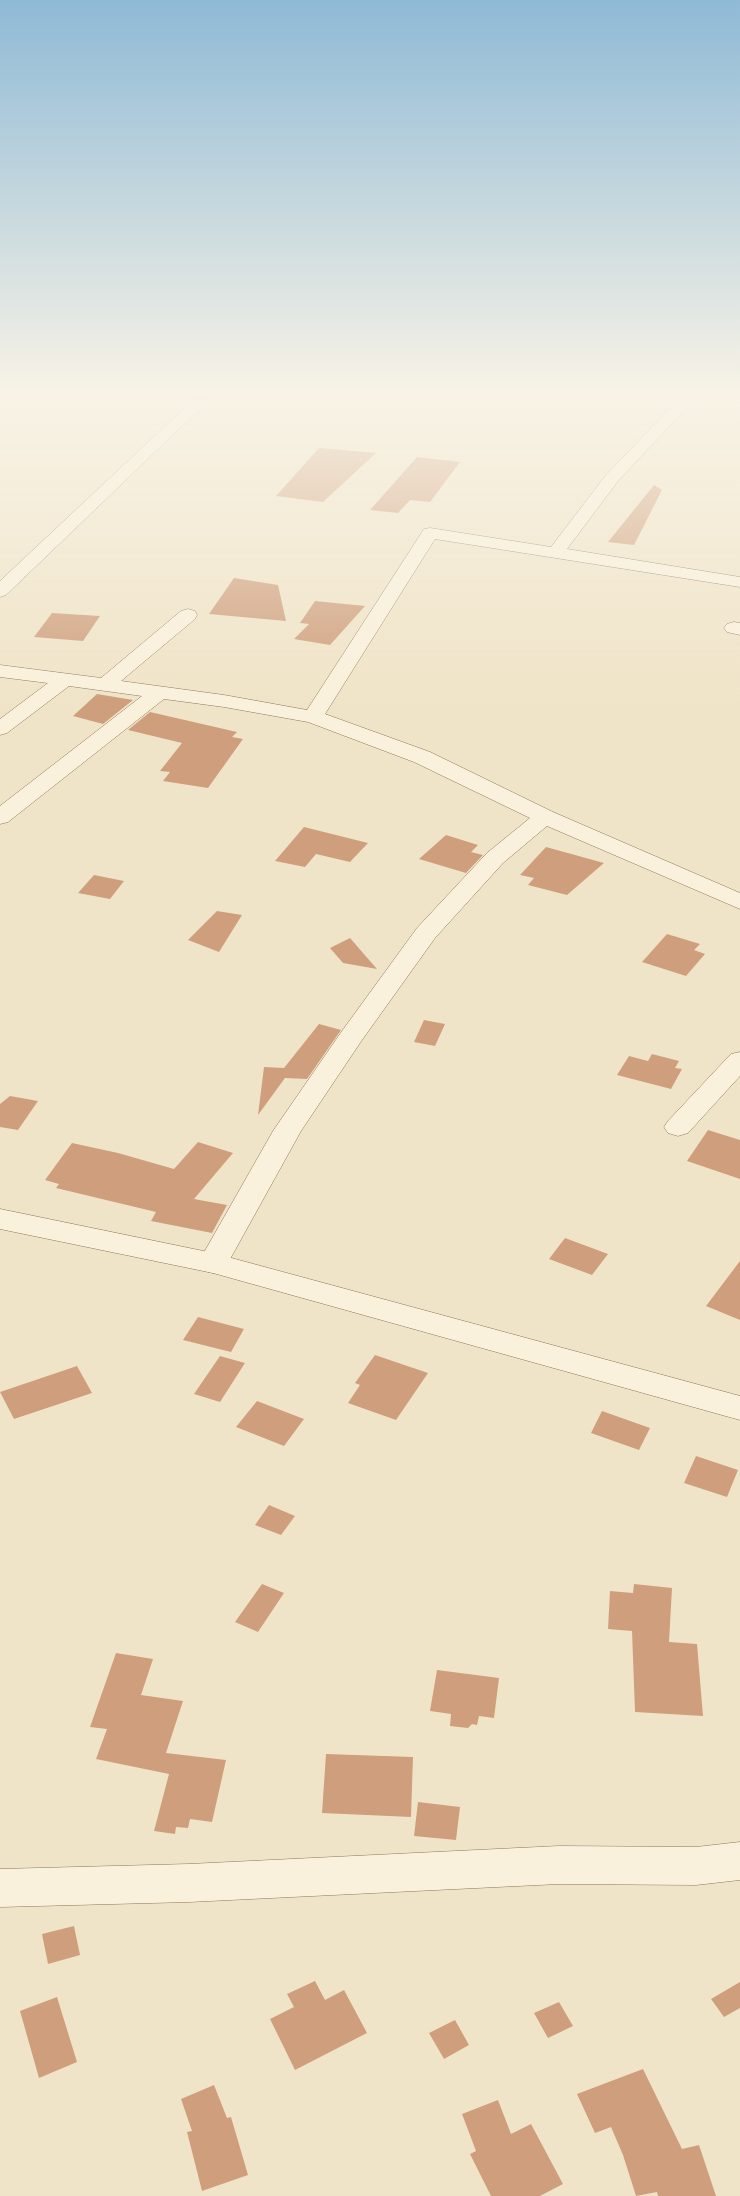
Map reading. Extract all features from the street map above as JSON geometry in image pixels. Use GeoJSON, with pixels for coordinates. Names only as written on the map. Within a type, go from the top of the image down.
{"type":"FeatureCollection","features":[{"type":"Feature","properties":{"kind":"street"},"geometry":{"type":"LineString","coordinates":[[0,591],[101,495]]}},
{"type":"Feature","properties":{"kind":"street"},"geometry":{"type":"LineString","coordinates":[[557,552],[599,495]]}},
{"type":"Feature","properties":{"kind":"street"},"geometry":{"type":"LineString","coordinates":[[313,718],[430,533],[740,582]]}},
{"type":"Feature","properties":{"kind":"street"},"geometry":{"type":"LineString","coordinates":[[105,685],[188,615]]}},
{"type":"Feature","properties":{"kind":"street"},"geometry":{"type":"LineString","coordinates":[[0,671],[160,692],[313,718],[422,757],[545,817],[740,902]]}},
{"type":"Feature","properties":{"kind":"street"},"geometry":{"type":"LineString","coordinates":[[0,729],[65,680]]}},
{"type":"Feature","properties":{"kind":"street"},"geometry":{"type":"LineString","coordinates":[[0,818],[160,692]]}},
{"type":"Feature","properties":{"kind":"street"},"geometry":{"type":"LineString","coordinates":[[213,1263],[287,1131],[420,941],[495,858],[545,817]]}},
{"type":"Feature","properties":{"kind":"street"},"geometry":{"type":"LineString","coordinates":[[678,1127],[740,1060]]}},
{"type":"Feature","properties":{"kind":"street"},"geometry":{"type":"LineString","coordinates":[[0,1219],[213,1263],[740,1408]]}},
{"type":"Feature","properties":{"kind":"street"},"geometry":{"type":"LineString","coordinates":[[0,1888],[189,1883],[559,1865],[696,1866],[740,1861]]}},
{"type":"Feature","properties":{"kind":"building"},"geometry":{"type":"Polygon","coordinates":[[[276,495],[330,495],[323,502],[276,495]]]}},
{"type":"Feature","properties":{"kind":"building"},"geometry":{"type":"Polygon","coordinates":[[[383,495],[435,495],[430,502],[410,500],[398,513],[370,510],[383,495]]]}},
{"type":"Feature","properties":{"kind":"building"},"geometry":{"type":"Polygon","coordinates":[[[646,495],[659,495],[634,545],[608,542],[646,495]]]}},
{"type":"Feature","properties":{"kind":"building"},"geometry":{"type":"Polygon","coordinates":[[[234,578],[278,585],[286,621],[209,614],[234,578]]]}},
{"type":"Feature","properties":{"kind":"building"},"geometry":{"type":"Polygon","coordinates":[[[315,601],[365,606],[330,645],[294,639],[309,624],[300,623],[315,601]]]}},
{"type":"Feature","properties":{"kind":"building"},"geometry":{"type":"Polygon","coordinates":[[[52,613],[100,616],[83,641],[34,637],[52,613]]]}},
{"type":"Feature","properties":{"kind":"building"},"geometry":{"type":"Polygon","coordinates":[[[97,694],[133,700],[103,724],[73,716],[97,694]]]}},
{"type":"Feature","properties":{"kind":"building"},"geometry":{"type":"Polygon","coordinates":[[[150,712],[237,732],[232,737],[243,739],[208,788],[163,781],[170,772],[160,771],[182,743],[128,730],[150,712]]]}},
{"type":"Feature","properties":{"kind":"building"},"geometry":{"type":"Polygon","coordinates":[[[304,827],[368,843],[350,862],[316,854],[305,867],[275,861],[304,827]]]}},
{"type":"Feature","properties":{"kind":"building"},"geometry":{"type":"Polygon","coordinates":[[[446,835],[478,845],[471,852],[483,855],[466,873],[419,859],[446,835]]]}},
{"type":"Feature","properties":{"kind":"building"},"geometry":{"type":"Polygon","coordinates":[[[546,847],[604,863],[567,895],[528,885],[534,878],[520,875],[546,847]]]}},
{"type":"Feature","properties":{"kind":"building"},"geometry":{"type":"Polygon","coordinates":[[[94,875],[124,881],[110,899],[78,893],[94,875]]]}},
{"type":"Feature","properties":{"kind":"building"},"geometry":{"type":"Polygon","coordinates":[[[217,911],[242,915],[219,952],[188,940],[217,911]]]}},
{"type":"Feature","properties":{"kind":"building"},"geometry":{"type":"Polygon","coordinates":[[[667,934],[700,944],[694,950],[705,954],[686,976],[642,962],[667,934]]]}},
{"type":"Feature","properties":{"kind":"building"},"geometry":{"type":"Polygon","coordinates":[[[350,938],[377,969],[343,963],[330,948],[350,938]]]}},
{"type":"Feature","properties":{"kind":"building"},"geometry":{"type":"Polygon","coordinates":[[[424,1020],[445,1024],[435,1046],[414,1042],[424,1020]]]}},
{"type":"Feature","properties":{"kind":"building"},"geometry":{"type":"Polygon","coordinates":[[[319,1024],[341,1030],[307,1079],[285,1078],[258,1115],[264,1067],[284,1068],[319,1024]]]}},
{"type":"Feature","properties":{"kind":"building"},"geometry":{"type":"Polygon","coordinates":[[[652,1054],[679,1061],[675,1068],[682,1069],[671,1089],[617,1075],[629,1056],[648,1061],[652,1054]]]}},
{"type":"Feature","properties":{"kind":"building"},"geometry":{"type":"Polygon","coordinates":[[[10,1096],[38,1101],[18,1130],[0,1127],[0,1104],[10,1096]]]}},
{"type":"Feature","properties":{"kind":"building"},"geometry":{"type":"Polygon","coordinates":[[[708,1130],[740,1140],[740,1179],[687,1161],[708,1130]]]}},
{"type":"Feature","properties":{"kind":"building"},"geometry":{"type":"Polygon","coordinates":[[[198,1142],[233,1153],[194,1199],[227,1205],[212,1233],[151,1221],[156,1212],[56,1188],[59,1184],[45,1180],[72,1143],[118,1153],[174,1169],[198,1142]]]}},
{"type":"Feature","properties":{"kind":"building"},"geometry":{"type":"Polygon","coordinates":[[[565,1238],[608,1254],[592,1275],[549,1259],[565,1238]]]}},
{"type":"Feature","properties":{"kind":"building"},"geometry":{"type":"Polygon","coordinates":[[[740,1261],[740,1320],[706,1306],[740,1261]]]}},
{"type":"Feature","properties":{"kind":"building"},"geometry":{"type":"Polygon","coordinates":[[[198,1317],[244,1329],[231,1352],[183,1340],[198,1317]]]}},
{"type":"Feature","properties":{"kind":"building"},"geometry":{"type":"Polygon","coordinates":[[[375,1355],[428,1373],[396,1420],[348,1403],[360,1385],[355,1383],[375,1355]]]}},
{"type":"Feature","properties":{"kind":"building"},"geometry":{"type":"Polygon","coordinates":[[[220,1356],[245,1363],[220,1402],[194,1394],[220,1356]]]}},
{"type":"Feature","properties":{"kind":"building"},"geometry":{"type":"Polygon","coordinates":[[[77,1366],[92,1393],[14,1419],[0,1392],[77,1366]]]}},
{"type":"Feature","properties":{"kind":"building"},"geometry":{"type":"Polygon","coordinates":[[[257,1401],[304,1419],[284,1446],[236,1427],[257,1401]]]}},
{"type":"Feature","properties":{"kind":"building"},"geometry":{"type":"Polygon","coordinates":[[[602,1411],[650,1428],[639,1450],[591,1433],[602,1411]]]}},
{"type":"Feature","properties":{"kind":"building"},"geometry":{"type":"Polygon","coordinates":[[[696,1456],[738,1470],[727,1497],[684,1483],[696,1456]]]}},
{"type":"Feature","properties":{"kind":"building"},"geometry":{"type":"Polygon","coordinates":[[[269,1505],[295,1516],[281,1535],[255,1525],[269,1505]]]}},
{"type":"Feature","properties":{"kind":"building"},"geometry":{"type":"Polygon","coordinates":[[[262,1584],[284,1593],[258,1632],[235,1622],[262,1584]]]}},
{"type":"Feature","properties":{"kind":"building"},"geometry":{"type":"Polygon","coordinates":[[[634,1584],[672,1588],[669,1642],[697,1644],[703,1716],[635,1712],[632,1631],[608,1629],[610,1591],[633,1593],[634,1584]]]}},
{"type":"Feature","properties":{"kind":"building"},"geometry":{"type":"Polygon","coordinates":[[[116,1653],[153,1659],[141,1695],[183,1701],[166,1753],[226,1760],[212,1822],[190,1819],[188,1828],[176,1827],[175,1834],[154,1831],[169,1774],[96,1759],[107,1729],[90,1727],[116,1653]]]}},
{"type":"Feature","properties":{"kind":"building"},"geometry":{"type":"Polygon","coordinates":[[[437,1670],[499,1678],[494,1718],[479,1716],[477,1725],[472,1724],[468,1728],[450,1726],[451,1714],[430,1711],[437,1670]]]}},
{"type":"Feature","properties":{"kind":"building"},"geometry":{"type":"Polygon","coordinates":[[[326,1754],[413,1757],[411,1817],[322,1813],[326,1754]]]}},
{"type":"Feature","properties":{"kind":"building"},"geometry":{"type":"Polygon","coordinates":[[[418,1802],[460,1807],[456,1840],[414,1836],[418,1802]]]}},
{"type":"Feature","properties":{"kind":"building"},"geometry":{"type":"Polygon","coordinates":[[[74,1926],[80,1955],[48,1964],[42,1934],[74,1926]]]}},
{"type":"Feature","properties":{"kind":"building"},"geometry":{"type":"Polygon","coordinates":[[[315,1981],[325,2000],[344,1990],[367,2033],[295,2070],[270,2019],[294,2007],[287,1994],[315,1981]]]}},
{"type":"Feature","properties":{"kind":"building"},"geometry":{"type":"Polygon","coordinates":[[[740,1982],[740,2008],[724,2017],[711,1999],[740,1982]]]}},
{"type":"Feature","properties":{"kind":"building"},"geometry":{"type":"Polygon","coordinates":[[[57,1997],[77,2062],[39,2078],[20,2011],[57,1997]]]}},
{"type":"Feature","properties":{"kind":"building"},"geometry":{"type":"Polygon","coordinates":[[[559,2002],[573,2026],[548,2038],[534,2013],[559,2002]]]}},
{"type":"Feature","properties":{"kind":"building"},"geometry":{"type":"Polygon","coordinates":[[[455,2020],[469,2045],[444,2059],[429,2033],[455,2020]]]}},
{"type":"Feature","properties":{"kind":"building"},"geometry":{"type":"Polygon","coordinates":[[[643,2069],[682,2149],[699,2145],[716,2196],[658,2196],[657,2192],[636,2196],[623,2155],[611,2127],[595,2133],[577,2094],[643,2069]]]}},
{"type":"Feature","properties":{"kind":"building"},"geometry":{"type":"Polygon","coordinates":[[[214,2085],[227,2118],[231,2117],[248,2175],[202,2191],[187,2132],[192,2131],[181,2099],[214,2085]]]}},
{"type":"Feature","properties":{"kind":"building"},"geometry":{"type":"Polygon","coordinates":[[[498,2100],[511,2134],[531,2124],[563,2184],[540,2196],[491,2196],[470,2154],[476,2151],[462,2114],[498,2100]]]}}]}
